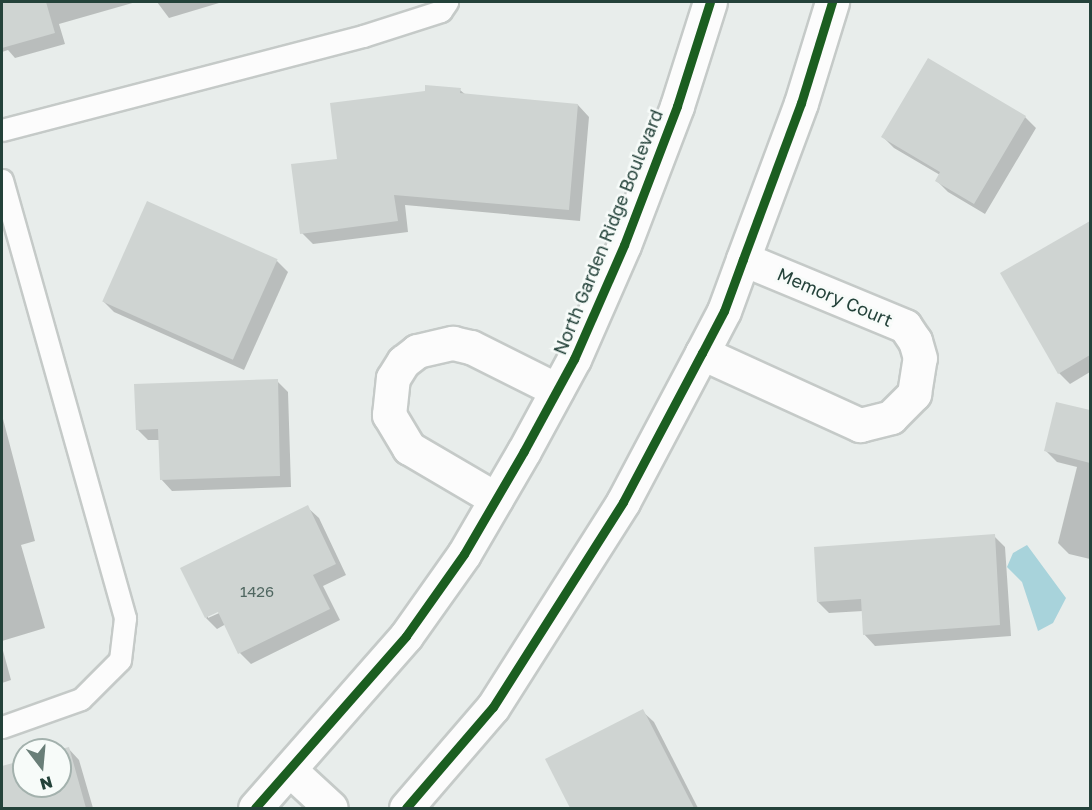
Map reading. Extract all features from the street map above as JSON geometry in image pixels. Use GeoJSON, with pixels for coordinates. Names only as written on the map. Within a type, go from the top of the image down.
{"type":"FeatureCollection","features":[{"type":"Feature","properties":{"kind":"main road","name":"North Garden Ridge Boulevard"},"geometry":{"type":"LineString","coordinates":[[255,808],[291,771],[406,636],[464,554],[496,499],[557,390],[624,245],[677,106],[710,2]]}},
{"type":"Feature","properties":{"kind":"main road"},"geometry":{"type":"LineString","coordinates":[[406,808],[493,707],[623,502],[702,353],[724,311],[801,103],[832,2]]}},
{"type":"Feature","properties":{"kind":"main road","name":"Memory Court"},"geometry":{"type":"LineString","coordinates":[[702,353],[860,425],[891,417],[914,394],[920,376],[920,358],[915,340],[905,326],[743,259]]}},
{"type":"Feature","properties":{"kind":"main road"},"geometry":{"type":"LineString","coordinates":[[496,499],[409,448],[389,415],[393,378],[403,362],[417,351],[453,343],[471,347],[557,390]]}},
{"type":"Feature","properties":{"kind":"main road"},"geometry":{"type":"LineString","coordinates":[[291,771],[331,808]]}},
{"type":"Feature","properties":{"kind":"lane"},"geometry":{"type":"LineString","coordinates":[[2,130],[363,36],[441,11],[447,2]]}},
{"type":"Feature","properties":{"kind":"lane"},"geometry":{"type":"LineString","coordinates":[[2,180],[124,618],[120,660],[81,699],[2,727]]}},
{"type":"Feature","properties":{"kind":"water"},"geometry":{"type":"Polygon","coordinates":[[[1027,545],[1066,598],[1053,623],[1038,631],[1022,582],[1007,567],[1013,553],[1027,545]]]}},
{"type":"Feature","properties":{"kind":"building"},"geometry":{"type":"Polygon","coordinates":[[[2,2],[46,2],[55,33],[2,48],[2,2]]]}},
{"type":"Feature","properties":{"kind":"building"},"geometry":{"type":"Polygon","coordinates":[[[928,58],[1026,116],[974,204],[935,181],[940,172],[881,137],[928,58]]]}},
{"type":"Feature","properties":{"kind":"building"},"geometry":{"type":"Polygon","coordinates":[[[425,85],[461,88],[460,93],[578,104],[569,210],[394,195],[398,221],[300,234],[291,164],[337,159],[330,103],[425,91],[425,85]]]}},
{"type":"Feature","properties":{"kind":"building"},"geometry":{"type":"Polygon","coordinates":[[[147,201],[278,259],[233,360],[102,301],[147,201]]]}},
{"type":"Feature","properties":{"kind":"building"},"geometry":{"type":"Polygon","coordinates":[[[1090,221],[1090,355],[1058,374],[1000,273],[1090,221]]]}},
{"type":"Feature","properties":{"kind":"building"},"geometry":{"type":"Polygon","coordinates":[[[278,379],[280,476],[160,480],[158,429],[136,430],[134,384],[278,379]]]}},
{"type":"Feature","properties":{"kind":"building"},"geometry":{"type":"Polygon","coordinates":[[[1056,402],[1090,410],[1090,463],[1044,451],[1056,402]]]}},
{"type":"Feature","properties":{"kind":"building"},"geometry":{"type":"Polygon","coordinates":[[[308,505],[336,564],[313,575],[330,609],[238,654],[218,612],[205,618],[180,568],[308,505]]]}},
{"type":"Feature","properties":{"kind":"building"},"geometry":{"type":"Polygon","coordinates":[[[995,534],[1000,625],[863,635],[861,599],[817,602],[814,547],[995,534]]]}},
{"type":"Feature","properties":{"kind":"building"},"geometry":{"type":"Polygon","coordinates":[[[643,709],[694,808],[570,808],[545,759],[643,709]]]}},
{"type":"Feature","properties":{"kind":"building"},"geometry":{"type":"Polygon","coordinates":[[[72,758],[86,808],[2,808],[2,766],[12,763],[12,798],[72,798],[72,758]]]}},
{"type":"Feature","properties":{"kind":"cycle path"},"geometry":{"type":"LineString","coordinates":[[255,808],[406,636],[464,554],[524,451],[574,359],[624,245],[677,106],[710,2]]}},
{"type":"Feature","properties":{"kind":"cycle path"},"geometry":{"type":"LineString","coordinates":[[406,808],[493,707],[623,502],[702,353],[724,311],[801,103],[832,2]]}}]}
